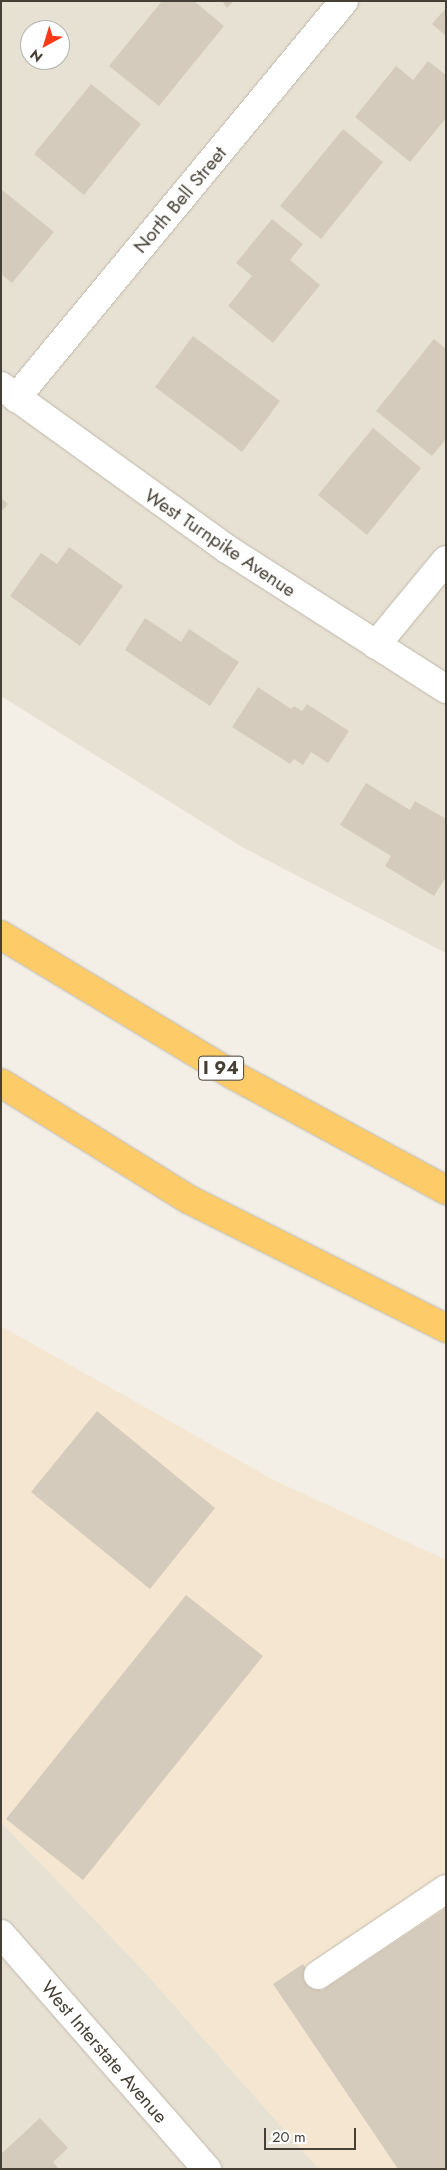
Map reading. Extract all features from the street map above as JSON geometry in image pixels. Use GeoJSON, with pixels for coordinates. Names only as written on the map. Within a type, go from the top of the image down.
{"type":"FeatureCollection","features":[{"type":"Feature","properties":{"kind":"highway","name":"I 94"},"geometry":{"type":"LineString","coordinates":[[1,935],[226,1071],[446,1190]]}},
{"type":"Feature","properties":{"kind":"highway"},"geometry":{"type":"LineString","coordinates":[[1,1083],[190,1200],[446,1328]]}},
{"type":"Feature","properties":{"kind":"street","name":"North Bell Street"},"geometry":{"type":"LineString","coordinates":[[9,392],[344,1]]}},
{"type":"Feature","properties":{"kind":"street","name":"West Turnpike Avenue"},"geometry":{"type":"LineString","coordinates":[[9,392],[227,550],[446,689]]}},
{"type":"Feature","properties":{"kind":"street"},"geometry":{"type":"LineString","coordinates":[[376,645],[446,560]]}},
{"type":"Feature","properties":{"kind":"street"},"geometry":{"type":"LineString","coordinates":[[318,1975],[446,1889]]}},
{"type":"Feature","properties":{"kind":"street","name":"West Interstate Avenue"},"geometry":{"type":"LineString","coordinates":[[1,1934],[207,2169]]}},
{"type":"Feature","properties":{"kind":"shaded area"},"geometry":{"type":"Polygon","coordinates":[[[1,1],[446,1],[446,953],[242,847],[1,696],[1,1]]]}},
{"type":"Feature","properties":{"kind":"shaded area"},"geometry":{"type":"Polygon","coordinates":[[[1,1326],[274,1480],[446,1560],[446,2169],[319,2169],[142,1969],[1,1822],[1,1326]]]}},
{"type":"Feature","properties":{"kind":"shaded area"},"geometry":{"type":"Polygon","coordinates":[[[1,1822],[142,1969],[319,2169],[1,2169],[1,1822]]]}},
{"type":"Feature","properties":{"kind":"building"},"geometry":{"type":"Polygon","coordinates":[[[162,1],[194,1],[224,26],[159,106],[109,66],[162,1]]]}},
{"type":"Feature","properties":{"kind":"building"},"geometry":{"type":"Polygon","coordinates":[[[222,1],[234,1],[227,8],[222,1]]]}},
{"type":"Feature","properties":{"kind":"building"},"geometry":{"type":"Polygon","coordinates":[[[446,8],[446,36],[432,24],[446,8]]]}},
{"type":"Feature","properties":{"kind":"building"},"geometry":{"type":"Polygon","coordinates":[[[428,61],[446,75],[446,118],[410,162],[355,117],[396,66],[413,80],[428,61]]]}},
{"type":"Feature","properties":{"kind":"building"},"geometry":{"type":"Polygon","coordinates":[[[91,84],[141,124],[84,195],[34,154],[91,84]]]}},
{"type":"Feature","properties":{"kind":"building"},"geometry":{"type":"Polygon","coordinates":[[[343,129],[383,162],[321,239],[280,206],[343,129]]]}},
{"type":"Feature","properties":{"kind":"building"},"geometry":{"type":"Polygon","coordinates":[[[1,189],[54,232],[12,283],[1,274],[1,189]]]}},
{"type":"Feature","properties":{"kind":"building"},"geometry":{"type":"Polygon","coordinates":[[[272,219],[303,244],[290,260],[320,285],[273,343],[228,306],[252,276],[236,263],[272,219]]]}},
{"type":"Feature","properties":{"kind":"building"},"geometry":{"type":"Polygon","coordinates":[[[193,336],[280,401],[242,452],[155,387],[193,336]]]}},
{"type":"Feature","properties":{"kind":"building"},"geometry":{"type":"Polygon","coordinates":[[[434,339],[446,349],[446,439],[432,456],[376,411],[434,339]]]}},
{"type":"Feature","properties":{"kind":"building"},"geometry":{"type":"Polygon","coordinates":[[[373,428],[421,468],[367,535],[318,495],[373,428]]]}},
{"type":"Feature","properties":{"kind":"building"},"geometry":{"type":"Polygon","coordinates":[[[1,498],[8,504],[1,512],[1,498]]]}},
{"type":"Feature","properties":{"kind":"building"},"geometry":{"type":"Polygon","coordinates":[[[69,547],[123,586],[80,646],[10,596],[41,553],[57,564],[69,547]]]}},
{"type":"Feature","properties":{"kind":"building"},"geometry":{"type":"Polygon","coordinates":[[[145,618],[181,642],[189,629],[239,662],[210,706],[125,650],[145,618]]]}},
{"type":"Feature","properties":{"kind":"building"},"geometry":{"type":"Polygon","coordinates":[[[258,687],[291,709],[294,706],[302,711],[307,704],[349,731],[328,763],[311,752],[303,765],[294,759],[290,764],[232,727],[258,687]]]}},
{"type":"Feature","properties":{"kind":"building"},"geometry":{"type":"Polygon","coordinates":[[[366,783],[410,810],[415,801],[446,819],[446,877],[434,896],[385,866],[391,856],[340,825],[366,783]]]}},
{"type":"Feature","properties":{"kind":"building"},"geometry":{"type":"Polygon","coordinates":[[[97,1411],[215,1508],[150,1589],[31,1492],[97,1411]]]}},
{"type":"Feature","properties":{"kind":"building"},"geometry":{"type":"Polygon","coordinates":[[[186,1595],[263,1656],[83,1880],[6,1819],[186,1595]]]}},
{"type":"Feature","properties":{"kind":"building"},"geometry":{"type":"Polygon","coordinates":[[[446,1908],[446,2169],[398,2169],[273,1984],[303,1964],[321,1991],[446,1908]]]}},
{"type":"Feature","properties":{"kind":"building"},"geometry":{"type":"Polygon","coordinates":[[[40,2118],[68,2148],[53,2162],[59,2169],[1,2169],[1,2154],[40,2118]]]}}]}
